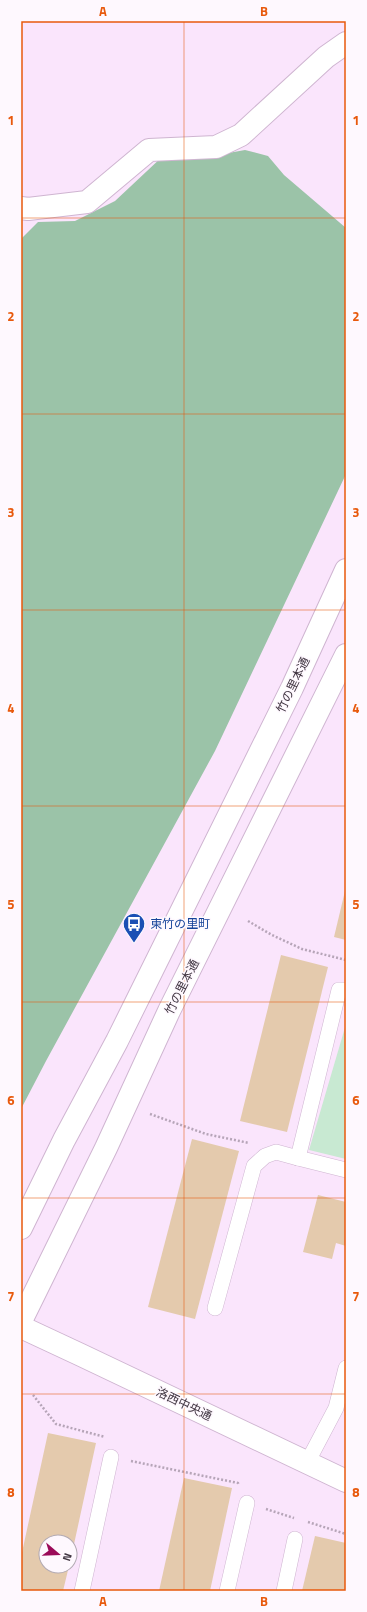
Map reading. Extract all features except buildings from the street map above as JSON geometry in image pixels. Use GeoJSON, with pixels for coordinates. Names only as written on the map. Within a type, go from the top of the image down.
{"type":"FeatureCollection","features":[{"type":"Feature","properties":{"kind":"street"},"geometry":{"type":"LineString","coordinates":[[23,212],[87,202],[149,150],[216,147],[242,135],[326,57],[346,43]]}},
{"type":"Feature","properties":{"kind":"street","name":"竹の里本通"},"geometry":{"type":"LineString","coordinates":[[21,1228],[64,1140],[117,1041],[292,688],[346,570]]}},
{"type":"Feature","properties":{"kind":"street","name":"竹の里本通"},"geometry":{"type":"LineString","coordinates":[[21,1321],[106,1148],[169,1011],[346,654]]}},
{"type":"Feature","properties":{"kind":"street","name":"洛西中央通"},"geometry":{"type":"LineString","coordinates":[[21,1327],[346,1482]]}},
{"type":"Feature","properties":{"kind":"lane"},"geometry":{"type":"LineString","coordinates":[[298,1158],[339,990],[346,990]]}},
{"type":"Feature","properties":{"kind":"lane"},"geometry":{"type":"LineString","coordinates":[[215,1308],[254,1166],[265,1156],[276,1152],[346,1170]]}},
{"type":"Feature","properties":{"kind":"lane"},"geometry":{"type":"LineString","coordinates":[[307,1463],[336,1408],[346,1368]]}},
{"type":"Feature","properties":{"kind":"lane"},"geometry":{"type":"LineString","coordinates":[[82,1591],[111,1457]]}},
{"type":"Feature","properties":{"kind":"lane"},"geometry":{"type":"LineString","coordinates":[[227,1591],[247,1503]]}},
{"type":"Feature","properties":{"kind":"lane"},"geometry":{"type":"LineString","coordinates":[[284,1591],[295,1539]]}},
{"type":"Feature","properties":{"kind":"path"},"geometry":{"type":"LineString","coordinates":[[248,921],[272,935],[302,949],[346,960]]}},
{"type":"Feature","properties":{"kind":"path"},"geometry":{"type":"LineString","coordinates":[[150,1114],[206,1134],[258,1145],[276,1152]]}},
{"type":"Feature","properties":{"kind":"path"},"geometry":{"type":"LineString","coordinates":[[33,1395],[56,1424],[105,1437],[111,1457],[238,1483],[247,1503],[296,1519]]}},
{"type":"Feature","properties":{"kind":"path"},"geometry":{"type":"LineString","coordinates":[[303,1521],[346,1534]]}},
{"type":"Feature","properties":{"kind":"green space"},"geometry":{"type":"Polygon","coordinates":[[[245,150],[268,156],[284,175],[346,228],[346,474],[215,751],[21,1109],[21,239],[38,222],[75,221],[115,201],[163,156],[223,154],[245,150]]]}},
{"type":"Feature","properties":{"kind":"green space"},"geometry":{"type":"Polygon","coordinates":[[[346,1024],[346,1159],[309,1150],[346,1024]]]}},
{"type":"Feature","properties":{"kind":"place","name":"東竹の里町"},"geometry":{"type":"Point","coordinates":[134,944]}}]}
